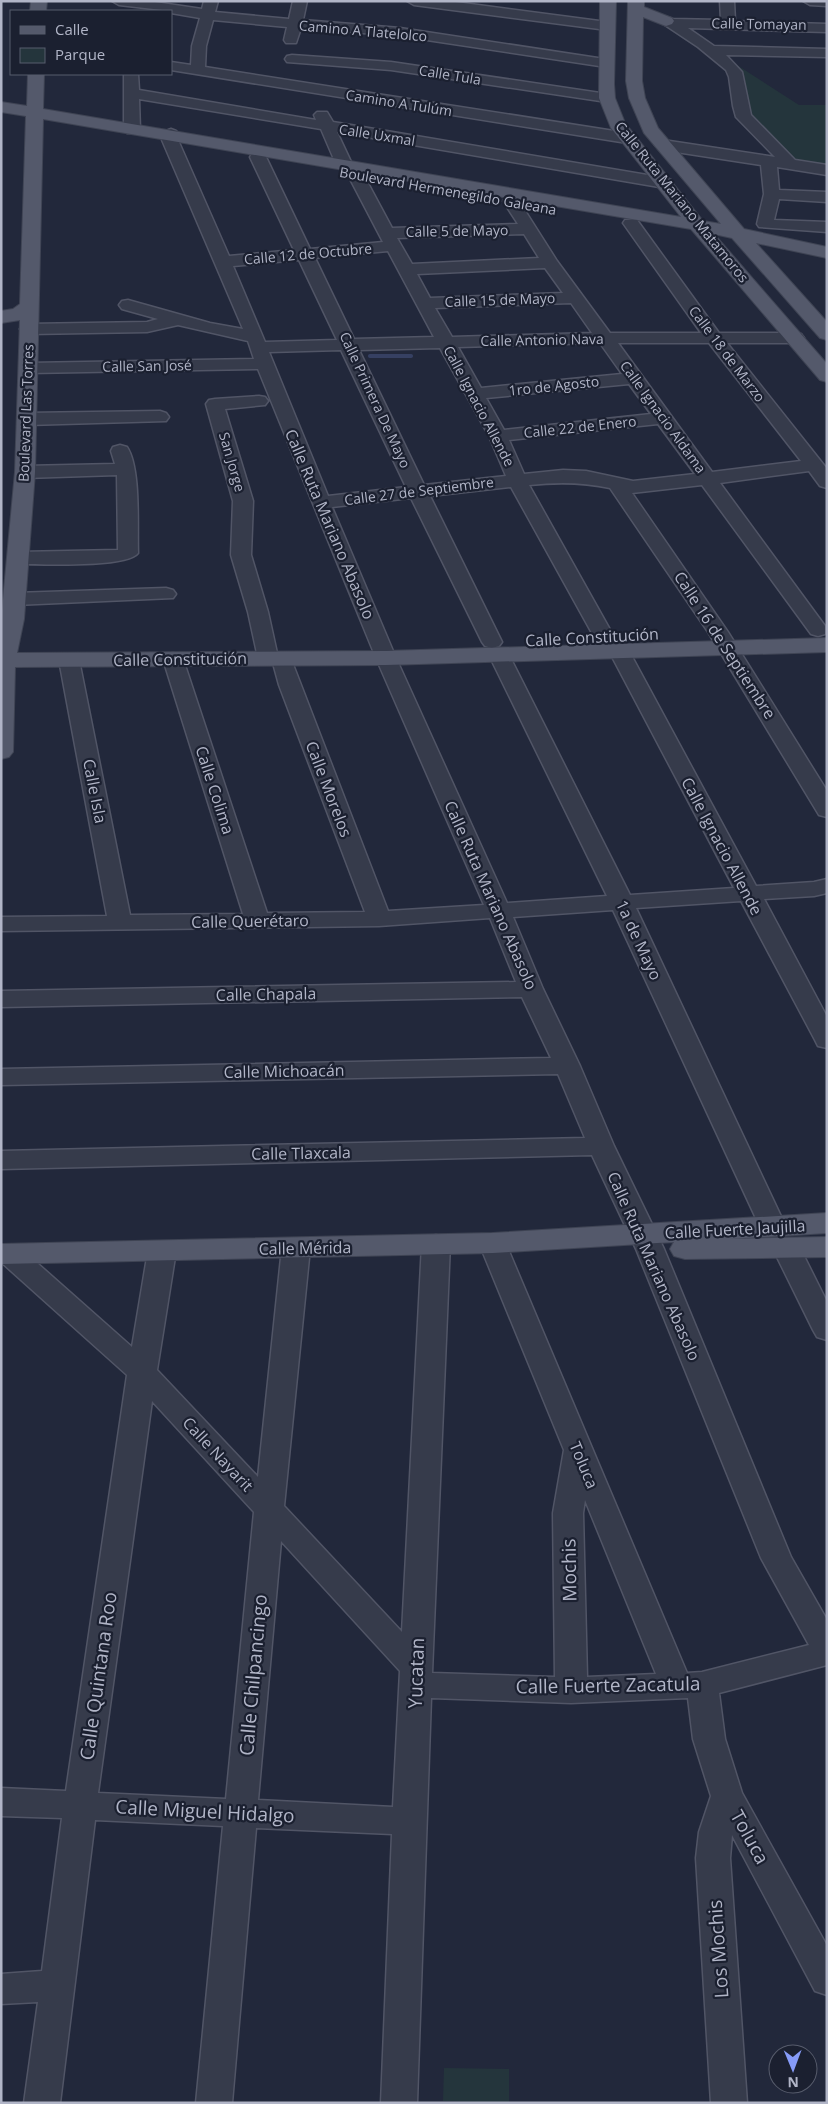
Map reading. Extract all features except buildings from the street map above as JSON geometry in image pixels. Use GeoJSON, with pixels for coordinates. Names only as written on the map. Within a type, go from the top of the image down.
{"type":"FeatureCollection","features":[{"type":"Feature","properties":{"kind":"main road","name":"Calle Ruta Mariano Matamoros"},"geometry":{"type":"LineString","coordinates":[[608,1],[607,98],[617,124],[703,231],[827,376]]}},
{"type":"Feature","properties":{"kind":"main road","name":"Calle Ruta Mariano Matamoros"},"geometry":{"type":"LineString","coordinates":[[637,11],[634,81],[637,98],[650,129],[742,238],[827,334]]}},
{"type":"Feature","properties":{"kind":"main road"},"geometry":{"type":"LineString","coordinates":[[637,11],[668,22]]}},
{"type":"Feature","properties":{"kind":"main road","name":"Boulevard Las Torres"},"geometry":{"type":"LineString","coordinates":[[1,752],[2,660],[13,620],[25,472],[36,75]]}},
{"type":"Feature","properties":{"kind":"main road","name":"Boulevard Hermenegildo Galeana"},"geometry":{"type":"LineString","coordinates":[[1,106],[827,253]]}},
{"type":"Feature","properties":{"kind":"main road","name":"Boulevard Hermenegildo Galeana"},"geometry":{"type":"LineString","coordinates":[[170,137],[258,157],[350,169],[631,223],[703,231]]}},
{"type":"Feature","properties":{"kind":"main road"},"geometry":{"type":"LineString","coordinates":[[1,317],[19,314],[30,306]]}},
{"type":"Feature","properties":{"kind":"main road"},"geometry":{"type":"LineString","coordinates":[[1,327],[29,334]]}},
{"type":"Feature","properties":{"kind":"main road","name":"Calle Constitución"},"geometry":{"type":"LineString","coordinates":[[2,660],[359,657],[496,648],[824,635]]}},
{"type":"Feature","properties":{"kind":"main road","name":"Calle Fuerte Jaujilla"},"geometry":{"type":"LineString","coordinates":[[780,1238],[827,1223]]}},
{"type":"Feature","properties":{"kind":"main road","name":"Calle Mérida"},"geometry":{"type":"LineString","coordinates":[[5,1254],[492,1243],[608,1237],[646,1241]]}},
{"type":"Feature","properties":{"kind":"main road","name":"Calle Fuerte Jaujilla"},"geometry":{"type":"LineString","coordinates":[[646,1241],[780,1238],[827,1246]]}},
{"type":"Feature","properties":{"kind":"street","name":"Calle Ignacio Allende"},"geometry":{"type":"LineString","coordinates":[[300,1],[290,43],[292,59],[350,169],[498,436],[517,480],[611,643],[827,1040]]}},
{"type":"Feature","properties":{"kind":"street"},"geometry":{"type":"LineString","coordinates":[[414,1],[607,26]]}},
{"type":"Feature","properties":{"kind":"street"},"geometry":{"type":"LineString","coordinates":[[727,1],[728,23]]}},
{"type":"Feature","properties":{"kind":"street"},"geometry":{"type":"LineString","coordinates":[[810,1],[827,2]]}},
{"type":"Feature","properties":{"kind":"street","name":"Camino A Tlatelolco"},"geometry":{"type":"LineString","coordinates":[[126,4],[209,8],[294,25],[400,32],[606,63]]}},
{"type":"Feature","properties":{"kind":"street"},"geometry":{"type":"LineString","coordinates":[[198,70],[199,46],[209,8]]}},
{"type":"Feature","properties":{"kind":"street"},"geometry":{"type":"LineString","coordinates":[[668,22],[732,67],[735,73],[740,108],[744,117],[789,163]]}},
{"type":"Feature","properties":{"kind":"street","name":"Calle Tomayan"},"geometry":{"type":"LineString","coordinates":[[668,22],[827,28]]}},
{"type":"Feature","properties":{"kind":"street","name":"Calle Tomayan"},"geometry":{"type":"LineString","coordinates":[[690,24],[827,24]]}},
{"type":"Feature","properties":{"kind":"street"},"geometry":{"type":"LineString","coordinates":[[710,50],[827,53]]}},
{"type":"Feature","properties":{"kind":"street","name":"Calle Tula"},"geometry":{"type":"LineString","coordinates":[[292,59],[374,64],[607,98]]}},
{"type":"Feature","properties":{"kind":"street","name":"Camino A Tulúm"},"geometry":{"type":"LineString","coordinates":[[172,66],[627,138]]}},
{"type":"Feature","properties":{"kind":"street"},"geometry":{"type":"LineString","coordinates":[[131,75],[132,130]]}},
{"type":"Feature","properties":{"kind":"street","name":"Calle Uxmal"},"geometry":{"type":"LineString","coordinates":[[132,93],[621,175],[661,178]]}},
{"type":"Feature","properties":{"kind":"street","name":"Calle Ruta Mariano Abasolo"},"geometry":{"type":"LineString","coordinates":[[170,137],[260,349],[284,414],[384,655],[601,1146],[646,1241],[776,1558],[827,1649]]}},
{"type":"Feature","properties":{"kind":"street"},"geometry":{"type":"LineString","coordinates":[[663,145],[827,170]]}},
{"type":"Feature","properties":{"kind":"street","name":"Calle Primera De Mayo"},"geometry":{"type":"LineString","coordinates":[[258,157],[349,344],[417,491],[496,648]]}},
{"type":"Feature","properties":{"kind":"street"},"geometry":{"type":"LineString","coordinates":[[742,238],[759,230],[766,224],[772,194],[768,160]]}},
{"type":"Feature","properties":{"kind":"street"},"geometry":{"type":"LineString","coordinates":[[772,194],[827,197]]}},
{"type":"Feature","properties":{"kind":"street","name":"Calle Ignacio Aldama"},"geometry":{"type":"LineString","coordinates":[[510,201],[550,263],[662,418],[824,635]]}},
{"type":"Feature","properties":{"kind":"street","name":"Calle 18 de Marzo"},"geometry":{"type":"LineString","coordinates":[[631,223],[714,338],[827,482]]}},
{"type":"Feature","properties":{"kind":"street"},"geometry":{"type":"LineString","coordinates":[[766,224],[827,228]]}},
{"type":"Feature","properties":{"kind":"street","name":"Calle 5 de Mayo"},"geometry":{"type":"LineString","coordinates":[[390,239],[527,230]]}},
{"type":"Feature","properties":{"kind":"street","name":"Calle 12 de Octubre"},"geometry":{"type":"LineString","coordinates":[[223,262],[305,254],[390,239]]}},
{"type":"Feature","properties":{"kind":"street"},"geometry":{"type":"LineString","coordinates":[[406,269],[550,263]]}},
{"type":"Feature","properties":{"kind":"street","name":"Calle 15 de Mayo"},"geometry":{"type":"LineString","coordinates":[[424,303],[576,298]]}},
{"type":"Feature","properties":{"kind":"street"},"geometry":{"type":"LineString","coordinates":[[128,305],[260,349]]}},
{"type":"Feature","properties":{"kind":"street"},"geometry":{"type":"LineString","coordinates":[[29,334],[147,327],[177,320]]}},
{"type":"Feature","properties":{"kind":"street","name":"Calle Antonio Nava"},"geometry":{"type":"LineString","coordinates":[[260,349],[349,344],[606,338],[794,338]]}},
{"type":"Feature","properties":{"kind":"street","name":"Calle San José"},"geometry":{"type":"LineString","coordinates":[[28,368],[260,349]]}},
{"type":"Feature","properties":{"kind":"street","name":"1ro de Agosto"},"geometry":{"type":"LineString","coordinates":[[475,394],[634,378]]}},
{"type":"Feature","properties":{"kind":"street"},"geometry":{"type":"LineString","coordinates":[[220,418],[215,404],[259,401]]}},
{"type":"Feature","properties":{"kind":"street","name":"San Jorge"},"geometry":{"type":"LineString","coordinates":[[275,658],[258,612],[241,555],[243,501],[220,418],[284,414]]}},
{"type":"Feature","properties":{"kind":"street"},"geometry":{"type":"LineString","coordinates":[[27,419],[160,417]]}},
{"type":"Feature","properties":{"kind":"street","name":"Calle 22 de Enero"},"geometry":{"type":"LineString","coordinates":[[498,436],[662,418]]}},
{"type":"Feature","properties":{"kind":"street"},"geometry":{"type":"LineString","coordinates":[[18,558],[116,557],[126,555],[129,551],[123,460],[25,472]]}},
{"type":"Feature","properties":{"kind":"street","name":"Calle 27 de Septiembre"},"geometry":{"type":"LineString","coordinates":[[321,502],[563,476],[586,477],[617,484],[648,486],[813,465]]}},
{"type":"Feature","properties":{"kind":"street","name":"Calle 16 de Septiembre"},"geometry":{"type":"LineString","coordinates":[[617,484],[723,640],[827,810]]}},
{"type":"Feature","properties":{"kind":"street"},"geometry":{"type":"LineString","coordinates":[[15,598],[166,594]]}},
{"type":"Feature","properties":{"kind":"street","name":"1a de Mayo"},"geometry":{"type":"LineString","coordinates":[[496,648],[621,900],[780,1238],[827,1330]]}},
{"type":"Feature","properties":{"kind":"street","name":"Calle Morelos"},"geometry":{"type":"LineString","coordinates":[[275,658],[290,686],[379,919]]}},
{"type":"Feature","properties":{"kind":"street","name":"Calle Colima"},"geometry":{"type":"LineString","coordinates":[[173,659],[257,920]]}},
{"type":"Feature","properties":{"kind":"street","name":"Calle Isla"},"geometry":{"type":"LineString","coordinates":[[69,660],[120,922]]}},
{"type":"Feature","properties":{"kind":"street","name":"Calle Querétaro"},"geometry":{"type":"LineString","coordinates":[[1,924],[379,919],[621,900],[747,894],[827,886]]}},
{"type":"Feature","properties":{"kind":"street","name":"Calle Chapala"},"geometry":{"type":"LineString","coordinates":[[1,999],[531,989]]}},
{"type":"Feature","properties":{"kind":"street","name":"Calle Michoacán"},"geometry":{"type":"LineString","coordinates":[[1,1077],[567,1066]]}},
{"type":"Feature","properties":{"kind":"street","name":"Calle Tlaxcala"},"geometry":{"type":"LineString","coordinates":[[1,1160],[601,1146]]}},
{"type":"Feature","properties":{"kind":"street","name":"Toluca"},"geometry":{"type":"LineString","coordinates":[[492,1243],[578,1451],[689,1686],[709,1739],[727,1796],[761,1855],[827,1980]]}},
{"type":"Feature","properties":{"kind":"street","name":"Yucatan"},"geometry":{"type":"LineString","coordinates":[[399,2103],[408,1821],[436,1244]]}},
{"type":"Feature","properties":{"kind":"street","name":"Calle Chilpancingo"},"geometry":{"type":"LineString","coordinates":[[214,2103],[269,1509],[296,1248]]}},
{"type":"Feature","properties":{"kind":"street","name":"Calle Quintana Roo"},"geometry":{"type":"LineString","coordinates":[[42,2103],[80,1806],[141,1370],[162,1251]]}},
{"type":"Feature","properties":{"kind":"street","name":"Calle Nayarit"},"geometry":{"type":"LineString","coordinates":[[5,1254],[141,1370],[269,1509],[416,1675]]}},
{"type":"Feature","properties":{"kind":"street","name":"Mochis"},"geometry":{"type":"LineString","coordinates":[[570,1690],[568,1514],[578,1451]]}},
{"type":"Feature","properties":{"kind":"street","name":"Calle Fuerte Zacatula"},"geometry":{"type":"LineString","coordinates":[[416,1675],[570,1690],[689,1686],[827,1653]]}},
{"type":"Feature","properties":{"kind":"street","name":"Los Mochis"},"geometry":{"type":"LineString","coordinates":[[727,1796],[716,1832],[713,1858],[729,2103]]}},
{"type":"Feature","properties":{"kind":"street","name":"Calle Miguel Hidalgo"},"geometry":{"type":"LineString","coordinates":[[1,1802],[408,1821]]}},
{"type":"Feature","properties":{"kind":"street"},"geometry":{"type":"LineString","coordinates":[[1,1989],[57,1985]]}},
{"type":"Feature","properties":{"kind":"green space"},"geometry":{"type":"Polygon","coordinates":[[[737,65],[799,105],[827,105],[827,168],[791,161],[747,117],[737,65]]]}},
{"type":"Feature","properties":{"kind":"green space"},"geometry":{"type":"Polygon","coordinates":[[[444,2068],[509,2069],[509,2103],[443,2101],[444,2068]]]}},
{"type":"Feature","properties":{"kind":"waterway"},"geometry":{"type":"LineString","coordinates":[[370,356],[411,356]]}}]}
